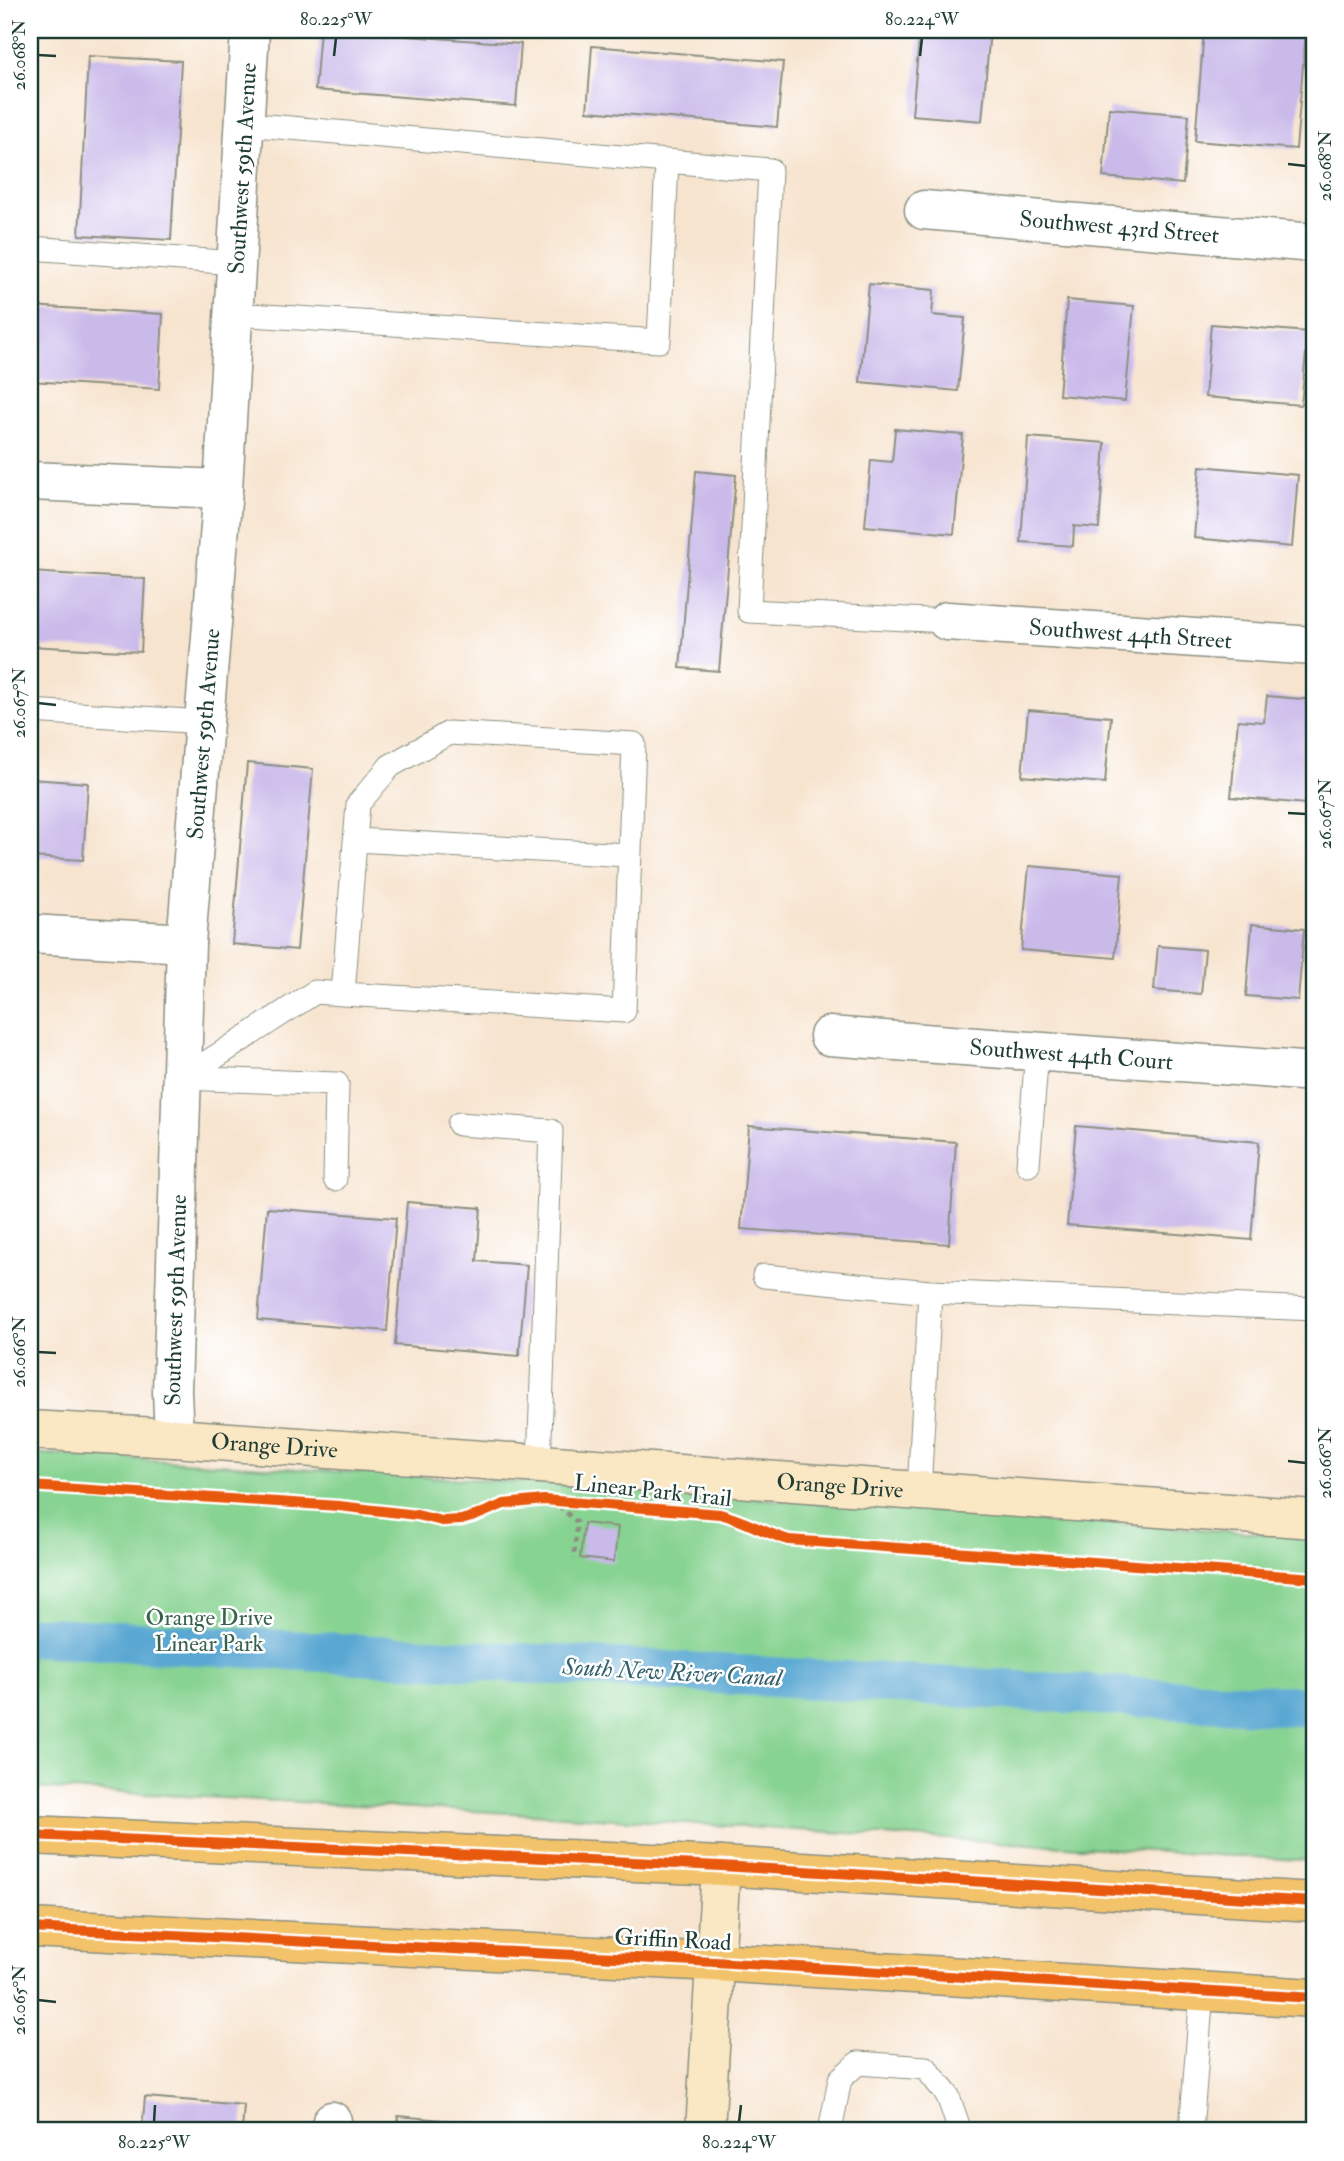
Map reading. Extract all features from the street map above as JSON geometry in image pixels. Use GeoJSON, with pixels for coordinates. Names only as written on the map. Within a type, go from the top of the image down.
{"type":"FeatureCollection","features":[{"type":"Feature","properties":{"kind":"main road"},"geometry":{"type":"LineString","coordinates":[[36,1843],[721,1866],[1314,1902]]}},
{"type":"Feature","properties":{"kind":"main road","name":"Griffin Road"},"geometry":{"type":"LineString","coordinates":[[30,1928],[715,1962],[1314,1998]]}},
{"type":"Feature","properties":{"kind":"street","name":"Southwest 59th Avenue"},"geometry":{"type":"LineString","coordinates":[[174,1438],[172,1391],[186,943],[223,489],[250,30]]}},
{"type":"Feature","properties":{"kind":"street","name":"Southwest 43rd Street"},"geometry":{"type":"LineString","coordinates":[[924,210],[1314,243]]}},
{"type":"Feature","properties":{"kind":"street"},"geometry":{"type":"LineString","coordinates":[[30,481],[223,489]]}},
{"type":"Feature","properties":{"kind":"street","name":"Southwest 44th Street"},"geometry":{"type":"LineString","coordinates":[[947,621],[1314,646]]}},
{"type":"Feature","properties":{"kind":"street"},"geometry":{"type":"LineString","coordinates":[[30,934],[186,943]]}},
{"type":"Feature","properties":{"kind":"street","name":"Southwest 44th Court"},"geometry":{"type":"LineString","coordinates":[[829,1036],[1314,1072]]}},
{"type":"Feature","properties":{"kind":"street","name":"Orange Drive"},"geometry":{"type":"LineString","coordinates":[[30,1430],[1314,1519]]}},
{"type":"Feature","properties":{"kind":"street"},"geometry":{"type":"LineString","coordinates":[[705,2131],[721,1866]]}},
{"type":"Feature","properties":{"kind":"lane"},"geometry":{"type":"LineString","coordinates":[[245,124],[770,170],[749,611],[947,621]]}},
{"type":"Feature","properties":{"kind":"lane"},"geometry":{"type":"LineString","coordinates":[[233,314],[659,341],[667,161]]}},
{"type":"Feature","properties":{"kind":"lane"},"geometry":{"type":"LineString","coordinates":[[30,248],[236,264]]}},
{"type":"Feature","properties":{"kind":"lane"},"geometry":{"type":"LineString","coordinates":[[30,711],[204,722]]}},
{"type":"Feature","properties":{"kind":"lane"},"geometry":{"type":"LineString","coordinates":[[183,1078],[315,992],[343,994],[624,1011],[634,744],[449,733],[390,766],[358,804],[343,994]]}},
{"type":"Feature","properties":{"kind":"lane"},"geometry":{"type":"LineString","coordinates":[[355,840],[629,855]]}},
{"type":"Feature","properties":{"kind":"lane"},"geometry":{"type":"LineString","coordinates":[[1028,1165],[1037,1051]]}},
{"type":"Feature","properties":{"kind":"lane"},"geometry":{"type":"LineString","coordinates":[[183,1078],[337,1084],[335,1179]]}},
{"type":"Feature","properties":{"kind":"lane"},"geometry":{"type":"LineString","coordinates":[[459,1124],[551,1131],[539,1464]]}},
{"type":"Feature","properties":{"kind":"lane"},"geometry":{"type":"LineString","coordinates":[[764,1276],[930,1292],[1314,1309]]}},
{"type":"Feature","properties":{"kind":"lane"},"geometry":{"type":"LineString","coordinates":[[919,1491],[930,1292]]}},
{"type":"Feature","properties":{"kind":"lane"},"geometry":{"type":"LineString","coordinates":[[1191,2131],[1202,1991]]}},
{"type":"Feature","properties":{"kind":"lane"},"geometry":{"type":"LineString","coordinates":[[830,2131],[840,2079],[858,2063],[926,2068],[948,2095],[960,2131]]}},
{"type":"Feature","properties":{"kind":"path"},"geometry":{"type":"LineString","coordinates":[[553,1501],[577,1521],[574,1558]]}},
{"type":"Feature","properties":{"kind":"green space","name":"Orange Drive Linear Park"},"geometry":{"type":"Polygon","coordinates":[[[30,1453],[516,1482],[1314,1537],[1314,1861],[530,1814],[30,1788],[30,1453]]]}},
{"type":"Feature","properties":{"kind":"building"},"geometry":{"type":"Polygon","coordinates":[[[320,30],[521,44],[516,106],[315,90],[320,30]]]}},
{"type":"Feature","properties":{"kind":"building"},"geometry":{"type":"Polygon","coordinates":[[[920,30],[990,30],[982,121],[912,115],[920,30]]]}},
{"type":"Feature","properties":{"kind":"building"},"geometry":{"type":"Polygon","coordinates":[[[1204,30],[1306,30],[1296,149],[1195,141],[1204,30]]]}},
{"type":"Feature","properties":{"kind":"building"},"geometry":{"type":"Polygon","coordinates":[[[592,46],[783,62],[777,127],[587,111],[592,46]]]}},
{"type":"Feature","properties":{"kind":"building"},"geometry":{"type":"Polygon","coordinates":[[[88,56],[181,61],[171,240],[79,235],[88,56]]]}},
{"type":"Feature","properties":{"kind":"building"},"geometry":{"type":"Polygon","coordinates":[[[1109,108],[1189,115],[1183,184],[1103,177],[1109,108]]]}},
{"type":"Feature","properties":{"kind":"building"},"geometry":{"type":"Polygon","coordinates":[[[869,284],[934,290],[932,315],[965,318],[958,391],[860,382],[869,284]]]}},
{"type":"Feature","properties":{"kind":"building"},"geometry":{"type":"Polygon","coordinates":[[[1067,300],[1134,306],[1125,401],[1059,395],[1067,300]]]}},
{"type":"Feature","properties":{"kind":"building"},"geometry":{"type":"Polygon","coordinates":[[[30,306],[163,314],[159,389],[30,381],[30,306]]]}},
{"type":"Feature","properties":{"kind":"building"},"geometry":{"type":"Polygon","coordinates":[[[1211,324],[1308,332],[1301,405],[1205,397],[1211,324]]]}},
{"type":"Feature","properties":{"kind":"building"},"geometry":{"type":"Polygon","coordinates":[[[895,429],[963,435],[954,534],[865,526],[871,460],[892,462],[895,429]]]}},
{"type":"Feature","properties":{"kind":"building"},"geometry":{"type":"Polygon","coordinates":[[[1028,437],[1105,443],[1099,528],[1074,526],[1073,546],[1021,542],[1028,437]]]}},
{"type":"Feature","properties":{"kind":"building"},"geometry":{"type":"Polygon","coordinates":[[[1200,466],[1298,475],[1292,547],[1194,538],[1200,466]]]}},
{"type":"Feature","properties":{"kind":"building"},"geometry":{"type":"Polygon","coordinates":[[[696,471],[736,475],[719,671],[680,668],[696,471]]]}},
{"type":"Feature","properties":{"kind":"building"},"geometry":{"type":"Polygon","coordinates":[[[30,572],[145,579],[141,652],[30,646],[30,572]]]}},
{"type":"Feature","properties":{"kind":"building"},"geometry":{"type":"Polygon","coordinates":[[[1267,696],[1314,700],[1306,804],[1231,797],[1238,720],[1264,722],[1267,696]]]}},
{"type":"Feature","properties":{"kind":"building"},"geometry":{"type":"Polygon","coordinates":[[[1028,710],[1111,717],[1105,783],[1022,776],[1028,710]]]}},
{"type":"Feature","properties":{"kind":"building"},"geometry":{"type":"Polygon","coordinates":[[[247,763],[313,769],[297,950],[232,944],[247,763]]]}},
{"type":"Feature","properties":{"kind":"building"},"geometry":{"type":"Polygon","coordinates":[[[30,779],[88,783],[83,860],[30,857],[30,779]]]}},
{"type":"Feature","properties":{"kind":"building"},"geometry":{"type":"Polygon","coordinates":[[[1029,866],[1122,874],[1115,958],[1021,950],[1029,866]]]}},
{"type":"Feature","properties":{"kind":"building"},"geometry":{"type":"Polygon","coordinates":[[[1252,924],[1304,929],[1298,1000],[1246,996],[1252,924]]]}},
{"type":"Feature","properties":{"kind":"building"},"geometry":{"type":"Polygon","coordinates":[[[1158,946],[1205,950],[1201,994],[1154,990],[1158,946]]]}},
{"type":"Feature","properties":{"kind":"building"},"geometry":{"type":"Polygon","coordinates":[[[749,1126],[956,1142],[949,1244],[741,1229],[749,1126]]]}},
{"type":"Feature","properties":{"kind":"building"},"geometry":{"type":"Polygon","coordinates":[[[1076,1126],[1259,1142],[1251,1240],[1067,1225],[1076,1126]]]}},
{"type":"Feature","properties":{"kind":"building"},"geometry":{"type":"Polygon","coordinates":[[[407,1202],[481,1208],[477,1261],[527,1265],[519,1356],[395,1345],[407,1202]]]}},
{"type":"Feature","properties":{"kind":"building"},"geometry":{"type":"Polygon","coordinates":[[[267,1208],[396,1218],[387,1331],[258,1320],[267,1208]]]}},
{"type":"Feature","properties":{"kind":"building"},"geometry":{"type":"Polygon","coordinates":[[[584,1523],[618,1527],[614,1562],[580,1558],[584,1523]]]}},
{"type":"Feature","properties":{"kind":"building"},"geometry":{"type":"Polygon","coordinates":[[[145,2097],[244,2105],[242,2131],[142,2131],[145,2097]]]}},
{"type":"Feature","properties":{"kind":"building"},"geometry":{"type":"Polygon","coordinates":[[[398,2116],[486,2124],[485,2131],[397,2131],[398,2116]]]}},
{"type":"Feature","properties":{"kind":"waterway","name":"South New River Canal"},"geometry":{"type":"LineString","coordinates":[[30,1636],[1314,1707]]}},
{"type":"Feature","properties":{"kind":"cycle path","name":"Linear Park Trail"},"geometry":{"type":"LineString","coordinates":[[30,1486],[339,1506],[417,1515],[442,1521],[461,1520],[504,1504],[544,1500],[720,1514],[789,1540],[1314,1578]]}},
{"type":"Feature","properties":{"kind":"cycle path"},"geometry":{"type":"LineString","coordinates":[[30,1835],[721,1866],[1314,1902]]}},
{"type":"Feature","properties":{"kind":"cycle path"},"geometry":{"type":"LineString","coordinates":[[30,1928],[715,1962],[1314,1998]]}}]}
